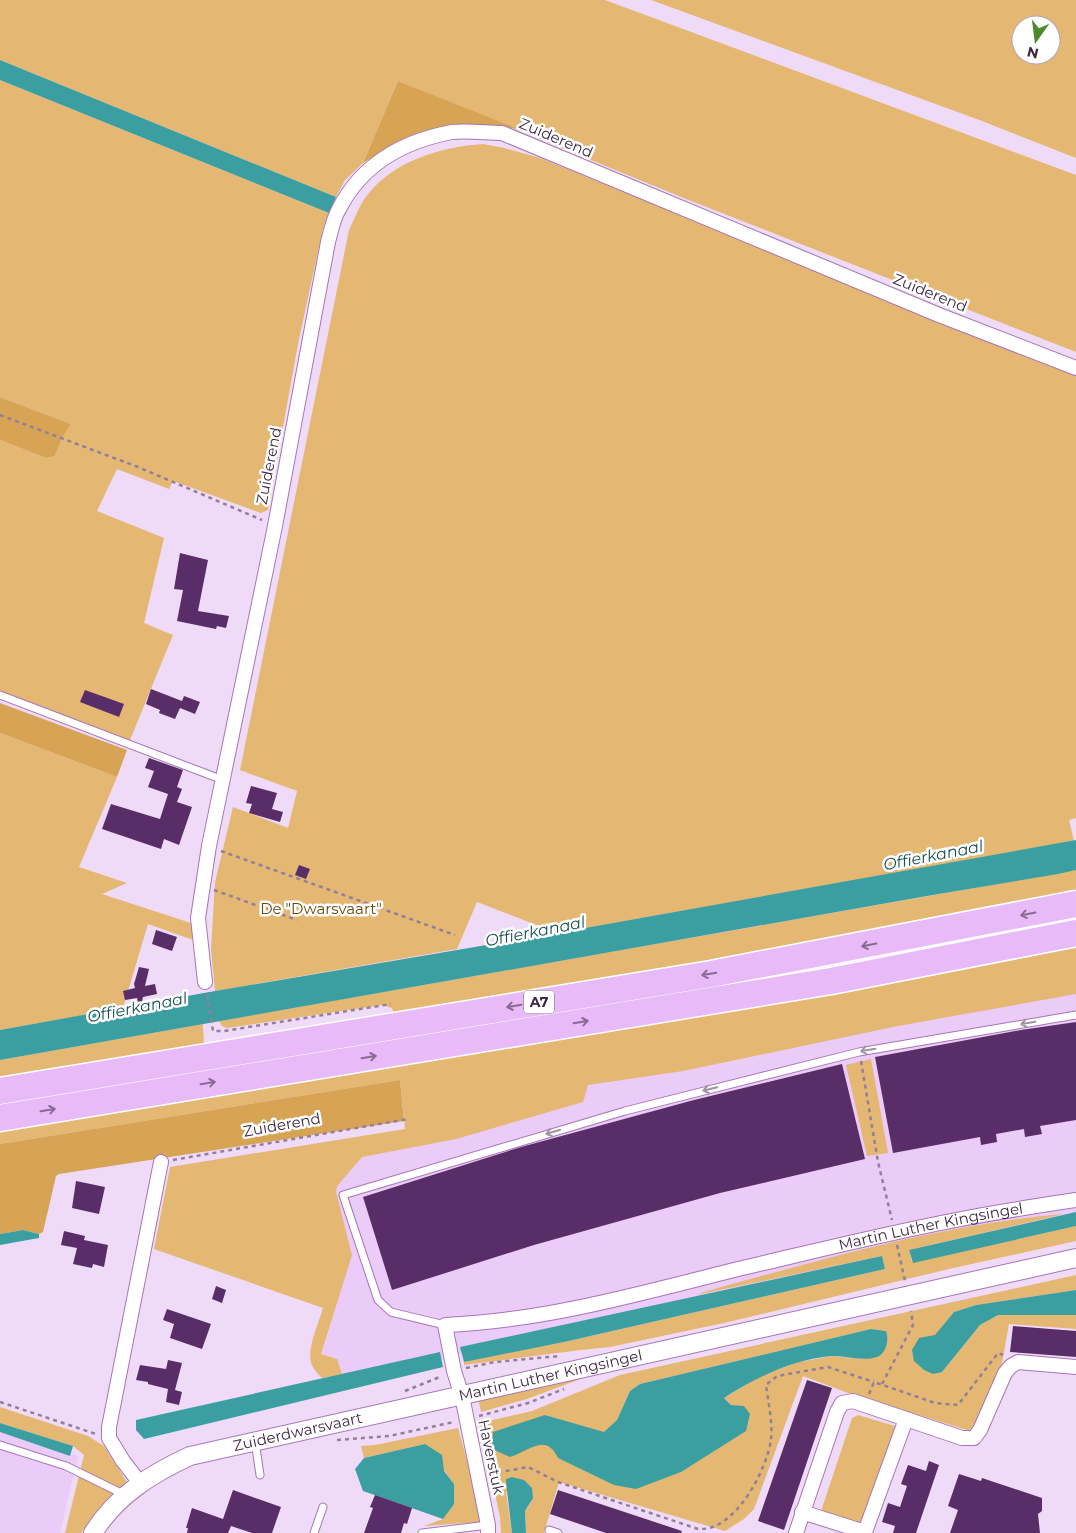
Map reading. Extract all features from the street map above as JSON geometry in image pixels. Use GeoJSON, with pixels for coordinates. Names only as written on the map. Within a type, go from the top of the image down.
{"type":"FeatureCollection","features":[{"type":"Feature","properties":{"kind":"highway","name":"A7"},"geometry":{"type":"LineString","coordinates":[[0,1091],[711,974],[1076,904]]}},
{"type":"Feature","properties":{"kind":"highway","name":"A7"},"geometry":{"type":"LineString","coordinates":[[0,1118],[831,980],[1076,933]]}},
{"type":"Feature","properties":{"kind":"street","name":"Zuiderend"},"geometry":{"type":"LineString","coordinates":[[206,985],[198,918],[209,846],[275,526],[328,242],[338,210],[362,175],[387,156],[404,146],[454,132],[502,134],[939,315],[1076,368]]}},
{"type":"Feature","properties":{"kind":"street"},"geometry":{"type":"LineString","coordinates":[[140,1483],[123,1461],[109,1438],[109,1426],[161,1162]]}},
{"type":"Feature","properties":{"kind":"street","name":"Martin Luther Kingsingel"},"geometry":{"type":"LineString","coordinates":[[1076,1200],[980,1215],[868,1238],[708,1278],[593,1304],[508,1320],[445,1325],[454,1371],[462,1396],[1076,1258]]}},
{"type":"Feature","properties":{"kind":"street"},"geometry":{"type":"LineString","coordinates":[[796,1533],[836,1412],[842,1403],[852,1401],[962,1438],[974,1438],[980,1430],[1004,1373],[1010,1366],[1018,1362],[1076,1367]]}},
{"type":"Feature","properties":{"kind":"street","name":"Zuiderdwarsvaart"},"geometry":{"type":"LineString","coordinates":[[93,1533],[113,1506],[140,1483],[161,1469],[190,1456],[255,1440],[462,1396]]}},
{"type":"Feature","properties":{"kind":"street","name":"Haverstuk"},"geometry":{"type":"LineString","coordinates":[[462,1396],[488,1529]]}},
{"type":"Feature","properties":{"kind":"street"},"geometry":{"type":"LineString","coordinates":[[802,1512],[865,1532],[906,1419]]}},
{"type":"Feature","properties":{"kind":"lane"},"geometry":{"type":"LineString","coordinates":[[0,695],[223,780]]}},
{"type":"Feature","properties":{"kind":"lane"},"geometry":{"type":"LineString","coordinates":[[445,1325],[391,1312],[378,1300],[343,1195],[625,1111],[859,1052],[1076,1015]]}},
{"type":"Feature","properties":{"kind":"lane"},"geometry":{"type":"LineString","coordinates":[[255,1440],[260,1476]]}},
{"type":"Feature","properties":{"kind":"lane"},"geometry":{"type":"LineString","coordinates":[[0,1445],[66,1466],[125,1496]]}},
{"type":"Feature","properties":{"kind":"lane"},"geometry":{"type":"LineString","coordinates":[[314,1533],[323,1507]]}},
{"type":"Feature","properties":{"kind":"lane","name":"Haverstuk"},"geometry":{"type":"LineString","coordinates":[[422,1533],[488,1529]]}},
{"type":"Feature","properties":{"kind":"lane"},"geometry":{"type":"LineString","coordinates":[[549,1530],[558,1533]]}},
{"type":"Feature","properties":{"kind":"path","name":"Zuiderend"},"geometry":{"type":"LineString","coordinates":[[0,416],[138,467],[275,526]]}},
{"type":"Feature","properties":{"kind":"path"},"geometry":{"type":"LineString","coordinates":[[209,846],[454,935]]}},
{"type":"Feature","properties":{"kind":"path"},"geometry":{"type":"LineString","coordinates":[[203,886],[298,920]]}},
{"type":"Feature","properties":{"kind":"path"},"geometry":{"type":"LineString","coordinates":[[206,985],[213,1030],[224,1031],[391,1004]]}},
{"type":"Feature","properties":{"kind":"path"},"geometry":{"type":"LineString","coordinates":[[859,1052],[878,1162],[909,1296],[913,1325],[882,1384]]}},
{"type":"Feature","properties":{"kind":"path","name":"Zuiderend"},"geometry":{"type":"LineString","coordinates":[[161,1162],[408,1119]]}},
{"type":"Feature","properties":{"kind":"path"},"geometry":{"type":"LineString","coordinates":[[478,1476],[528,1467],[558,1482],[705,1531],[726,1519],[744,1501],[768,1454],[772,1436],[766,1385],[777,1376],[828,1367],[935,1403],[958,1405],[998,1353],[1018,1362]]}},
{"type":"Feature","properties":{"kind":"path"},"geometry":{"type":"LineString","coordinates":[[402,1392],[454,1371],[472,1366],[495,1362],[568,1356]]}},
{"type":"Feature","properties":{"kind":"path"},"geometry":{"type":"LineString","coordinates":[[864,1405],[874,1382]]}},
{"type":"Feature","properties":{"kind":"path"},"geometry":{"type":"LineString","coordinates":[[0,1402],[109,1438]]}},
{"type":"Feature","properties":{"kind":"shaded area"},"geometry":{"type":"Polygon","coordinates":[[[398,81],[518,129],[475,125],[437,129],[400,142],[363,163],[398,81]]]}},
{"type":"Feature","properties":{"kind":"shaded area"},"geometry":{"type":"Polygon","coordinates":[[[0,397],[71,424],[62,438],[55,456],[46,458],[0,440],[0,397]]]}},
{"type":"Feature","properties":{"kind":"shaded area"},"geometry":{"type":"Polygon","coordinates":[[[0,703],[127,750],[117,777],[0,733],[0,703]]]}},
{"type":"Feature","properties":{"kind":"shaded area"},"geometry":{"type":"Polygon","coordinates":[[[1076,989],[1076,1219],[488,1347],[336,1384],[315,1359],[340,1251],[327,1156],[579,1079],[1076,989]]]}},
{"type":"Feature","properties":{"kind":"shaded area"},"geometry":{"type":"Polygon","coordinates":[[[400,1080],[404,1121],[59,1174],[56,1176],[43,1232],[39,1234],[23,1230],[0,1234],[0,1144],[400,1080]]]}},
{"type":"Feature","properties":{"kind":"shaded area"},"geometry":{"type":"Polygon","coordinates":[[[0,1430],[78,1456],[60,1533],[0,1533],[0,1430]]]}},
{"type":"Feature","properties":{"kind":"green space"},"geometry":{"type":"Polygon","coordinates":[[[0,0],[605,0],[1076,175],[1076,352],[686,199],[398,81],[363,163],[345,180],[336,197],[0,60],[0,0]]]}},
{"type":"Feature","properties":{"kind":"green space"},"geometry":{"type":"Polygon","coordinates":[[[651,0],[1076,0],[1076,158],[982,121],[651,0]]]}},
{"type":"Feature","properties":{"kind":"green space"},"geometry":{"type":"Polygon","coordinates":[[[0,80],[329,213],[323,228],[298,344],[268,510],[261,513],[173,481],[169,489],[117,469],[97,511],[164,538],[144,623],[173,635],[130,740],[0,691],[0,440],[46,458],[55,456],[62,438],[71,424],[0,397],[0,80]]]}},
{"type":"Feature","properties":{"kind":"green space","name":"De \"Dwarsvaart\""},"geometry":{"type":"Polygon","coordinates":[[[483,144],[540,158],[1076,373],[1076,818],[1069,820],[1074,841],[557,933],[477,902],[457,949],[215,991],[211,949],[215,882],[233,807],[288,828],[297,791],[240,770],[349,230],[366,197],[392,172],[421,157],[436,152],[483,144]]]}},
{"type":"Feature","properties":{"kind":"green space"},"geometry":{"type":"Polygon","coordinates":[[[0,733],[117,777],[79,867],[127,883],[102,894],[194,924],[196,941],[148,924],[123,1008],[0,1030],[0,733]]]}},
{"type":"Feature","properties":{"kind":"green space"},"geometry":{"type":"Polygon","coordinates":[[[1076,870],[1076,895],[639,975],[394,1015],[392,1008],[382,1005],[227,1028],[222,1026],[219,1021],[1076,870]]]}},
{"type":"Feature","properties":{"kind":"green space"},"geometry":{"type":"Polygon","coordinates":[[[1076,948],[1076,994],[898,1026],[683,1071],[588,1085],[583,1102],[456,1139],[362,1157],[337,1186],[336,1192],[352,1255],[321,1354],[337,1359],[342,1374],[322,1378],[315,1371],[310,1356],[312,1342],[323,1308],[154,1249],[170,1167],[405,1129],[400,1080],[0,1144],[0,1130],[799,1000],[1076,948]]]}},
{"type":"Feature","properties":{"kind":"green space"},"geometry":{"type":"Polygon","coordinates":[[[203,1024],[204,1046],[0,1079],[0,1060],[203,1024]]]}},
{"type":"Feature","properties":{"kind":"green space"},"geometry":{"type":"Polygon","coordinates":[[[871,1059],[888,1153],[867,1156],[846,1065],[871,1059]]]}},
{"type":"Feature","properties":{"kind":"green space"},"geometry":{"type":"Polygon","coordinates":[[[1064,1214],[909,1250],[912,1262],[1076,1226],[1076,1241],[949,1269],[724,1323],[610,1347],[464,1365],[464,1362],[476,1359],[564,1342],[885,1269],[882,1256],[696,1295],[838,1255],[927,1234],[1018,1219],[1064,1214]]]}},
{"type":"Feature","properties":{"kind":"green space"},"geometry":{"type":"Polygon","coordinates":[[[1076,1275],[1076,1290],[976,1305],[954,1312],[935,1336],[942,1372],[980,1325],[998,1315],[1076,1315],[1076,1329],[1009,1324],[1002,1363],[973,1429],[967,1430],[848,1393],[803,1376],[754,1509],[744,1519],[725,1531],[559,1482],[544,1533],[526,1533],[525,1511],[531,1502],[506,1492],[512,1533],[501,1533],[500,1517],[480,1423],[532,1411],[620,1375],[1076,1275]],[[871,1329],[640,1384],[630,1391],[617,1420],[604,1433],[545,1415],[534,1445],[545,1444],[554,1449],[731,1405],[724,1398],[762,1375],[799,1362],[832,1356],[862,1359],[886,1331],[871,1329]]]}},
{"type":"Feature","properties":{"kind":"green space"},"geometry":{"type":"Polygon","coordinates":[[[594,1374],[527,1399],[481,1412],[478,1398],[594,1374]]]}},
{"type":"Feature","properties":{"kind":"green space"},"geometry":{"type":"Polygon","coordinates":[[[0,1407],[88,1436],[104,1446],[128,1484],[102,1506],[81,1533],[65,1533],[84,1455],[73,1446],[0,1423],[0,1407]]]}},
{"type":"Feature","properties":{"kind":"green space"},"geometry":{"type":"Polygon","coordinates":[[[858,1415],[895,1426],[862,1527],[820,1514],[852,1418],[858,1415]]]}},
{"type":"Feature","properties":{"kind":"green space"},"geometry":{"type":"Polygon","coordinates":[[[458,1428],[468,1464],[480,1522],[424,1526],[443,1519],[454,1484],[425,1444],[364,1458],[361,1446],[375,1445],[458,1428]]]}},
{"type":"Feature","properties":{"kind":"water"},"geometry":{"type":"Polygon","coordinates":[[[0,60],[336,197],[329,213],[0,80],[0,60]]]}},
{"type":"Feature","properties":{"kind":"water","name":"Offierkanaal"},"geometry":{"type":"Polygon","coordinates":[[[1076,840],[1076,870],[1058,874],[0,1060],[0,1030],[1076,840]]]}},
{"type":"Feature","properties":{"kind":"water"},"geometry":{"type":"Polygon","coordinates":[[[1076,1212],[1076,1226],[913,1263],[909,1250],[1076,1212]]]}},
{"type":"Feature","properties":{"kind":"water"},"geometry":{"type":"Polygon","coordinates":[[[23,1230],[39,1234],[39,1238],[0,1245],[0,1234],[23,1230]]]}},
{"type":"Feature","properties":{"kind":"water"},"geometry":{"type":"Polygon","coordinates":[[[882,1256],[885,1269],[564,1342],[464,1362],[460,1347],[882,1256]]]}},
{"type":"Feature","properties":{"kind":"water"},"geometry":{"type":"Polygon","coordinates":[[[1076,1290],[1076,1315],[998,1315],[980,1325],[942,1372],[933,1374],[924,1370],[914,1361],[912,1350],[919,1338],[935,1335],[954,1312],[976,1305],[1076,1290]]]}},
{"type":"Feature","properties":{"kind":"water"},"geometry":{"type":"Polygon","coordinates":[[[871,1329],[886,1331],[886,1346],[880,1355],[866,1359],[831,1356],[802,1361],[749,1383],[724,1398],[731,1405],[744,1406],[750,1414],[746,1431],[681,1472],[636,1489],[614,1485],[558,1458],[548,1446],[537,1445],[510,1457],[492,1449],[493,1432],[545,1415],[604,1432],[617,1420],[630,1391],[640,1384],[871,1329]]]}},
{"type":"Feature","properties":{"kind":"water"},"geometry":{"type":"Polygon","coordinates":[[[440,1352],[443,1367],[144,1439],[136,1430],[136,1420],[440,1352]]]}},
{"type":"Feature","properties":{"kind":"water"},"geometry":{"type":"Polygon","coordinates":[[[0,1423],[73,1446],[70,1456],[0,1432],[0,1423]]]}},
{"type":"Feature","properties":{"kind":"water"},"geometry":{"type":"Polygon","coordinates":[[[425,1444],[442,1455],[444,1471],[454,1484],[454,1504],[443,1519],[363,1491],[355,1469],[364,1458],[425,1444]]]}},
{"type":"Feature","properties":{"kind":"water"},"geometry":{"type":"Polygon","coordinates":[[[512,1477],[524,1480],[532,1488],[533,1498],[525,1511],[526,1533],[512,1533],[506,1479],[512,1477]]]}},
{"type":"Feature","properties":{"kind":"building"},"geometry":{"type":"Polygon","coordinates":[[[180,553],[208,560],[198,611],[229,616],[226,628],[217,626],[216,629],[177,621],[183,590],[174,589],[180,553]]]}},
{"type":"Feature","properties":{"kind":"building"},"geometry":{"type":"Polygon","coordinates":[[[151,689],[182,701],[184,696],[200,702],[195,714],[180,708],[175,719],[159,713],[160,710],[146,704],[151,689]]]}},
{"type":"Feature","properties":{"kind":"building"},"geometry":{"type":"Polygon","coordinates":[[[85,690],[124,704],[119,717],[80,702],[85,690]]]}},
{"type":"Feature","properties":{"kind":"building"},"geometry":{"type":"Polygon","coordinates":[[[149,758],[183,770],[177,787],[182,789],[177,802],[192,807],[179,845],[164,839],[161,849],[102,829],[111,804],[160,819],[168,794],[148,787],[154,771],[145,768],[149,758]]]}},
{"type":"Feature","properties":{"kind":"building"},"geometry":{"type":"Polygon","coordinates":[[[251,786],[277,793],[272,809],[283,812],[280,822],[249,813],[252,804],[246,803],[251,786]]]}},
{"type":"Feature","properties":{"kind":"building"},"geometry":{"type":"Polygon","coordinates":[[[299,865],[310,869],[306,879],[295,875],[299,865]]]}},
{"type":"Feature","properties":{"kind":"building"},"geometry":{"type":"Polygon","coordinates":[[[156,930],[177,937],[172,951],[152,944],[156,930]]]}},
{"type":"Feature","properties":{"kind":"building"},"geometry":{"type":"Polygon","coordinates":[[[139,967],[149,969],[145,986],[155,984],[157,994],[143,997],[140,1011],[137,998],[125,1000],[123,991],[135,988],[134,984],[139,967]]]}},
{"type":"Feature","properties":{"kind":"building"},"geometry":{"type":"Polygon","coordinates":[[[1076,1022],[1076,1120],[1040,1126],[1042,1134],[1025,1137],[1024,1129],[996,1134],[997,1142],[981,1145],[980,1137],[893,1153],[875,1057],[1021,1030],[1076,1022]]]}},
{"type":"Feature","properties":{"kind":"building"},"geometry":{"type":"Polygon","coordinates":[[[842,1064],[865,1159],[720,1193],[534,1245],[392,1290],[363,1197],[521,1147],[694,1100],[842,1064]]]}},
{"type":"Feature","properties":{"kind":"building"},"geometry":{"type":"Polygon","coordinates":[[[76,1181],[105,1187],[99,1214],[72,1208],[76,1181]]]}},
{"type":"Feature","properties":{"kind":"building"},"geometry":{"type":"Polygon","coordinates":[[[64,1231],[85,1236],[84,1240],[108,1245],[104,1267],[93,1264],[92,1268],[73,1264],[77,1248],[61,1245],[64,1231]]]}},
{"type":"Feature","properties":{"kind":"building"},"geometry":{"type":"Polygon","coordinates":[[[216,1286],[226,1290],[222,1303],[212,1299],[216,1286]]]}},
{"type":"Feature","properties":{"kind":"building"},"geometry":{"type":"Polygon","coordinates":[[[167,1309],[211,1324],[202,1349],[170,1338],[174,1324],[163,1320],[167,1309]]]}},
{"type":"Feature","properties":{"kind":"building"},"geometry":{"type":"Polygon","coordinates":[[[1013,1326],[1076,1331],[1076,1357],[1010,1352],[1013,1326]]]}},
{"type":"Feature","properties":{"kind":"building"},"geometry":{"type":"Polygon","coordinates":[[[168,1360],[182,1363],[175,1390],[182,1392],[179,1405],[166,1402],[168,1389],[136,1380],[140,1365],[166,1369],[168,1360]]]}},
{"type":"Feature","properties":{"kind":"building"},"geometry":{"type":"Polygon","coordinates":[[[807,1380],[832,1388],[784,1530],[758,1521],[807,1380]]]}},
{"type":"Feature","properties":{"kind":"building"},"geometry":{"type":"Polygon","coordinates":[[[929,1461],[939,1465],[916,1533],[893,1533],[895,1526],[882,1522],[888,1503],[900,1507],[907,1486],[901,1484],[908,1465],[926,1471],[929,1461]]]}},
{"type":"Feature","properties":{"kind":"building"},"geometry":{"type":"Polygon","coordinates":[[[959,1474],[981,1481],[982,1478],[1042,1498],[1042,1511],[1038,1514],[1040,1533],[950,1533],[958,1510],[948,1506],[959,1474]]]}},
{"type":"Feature","properties":{"kind":"building"},"geometry":{"type":"Polygon","coordinates":[[[233,1490],[281,1507],[272,1533],[252,1533],[231,1526],[228,1533],[187,1533],[188,1528],[186,1528],[192,1508],[223,1519],[233,1490]]]}},
{"type":"Feature","properties":{"kind":"building"},"geometry":{"type":"Polygon","coordinates":[[[558,1490],[682,1531],[681,1533],[606,1533],[550,1514],[558,1490]]]}},
{"type":"Feature","properties":{"kind":"building"},"geometry":{"type":"Polygon","coordinates":[[[375,1495],[412,1508],[407,1524],[404,1523],[401,1533],[364,1533],[373,1508],[370,1507],[375,1495]]]}}]}
